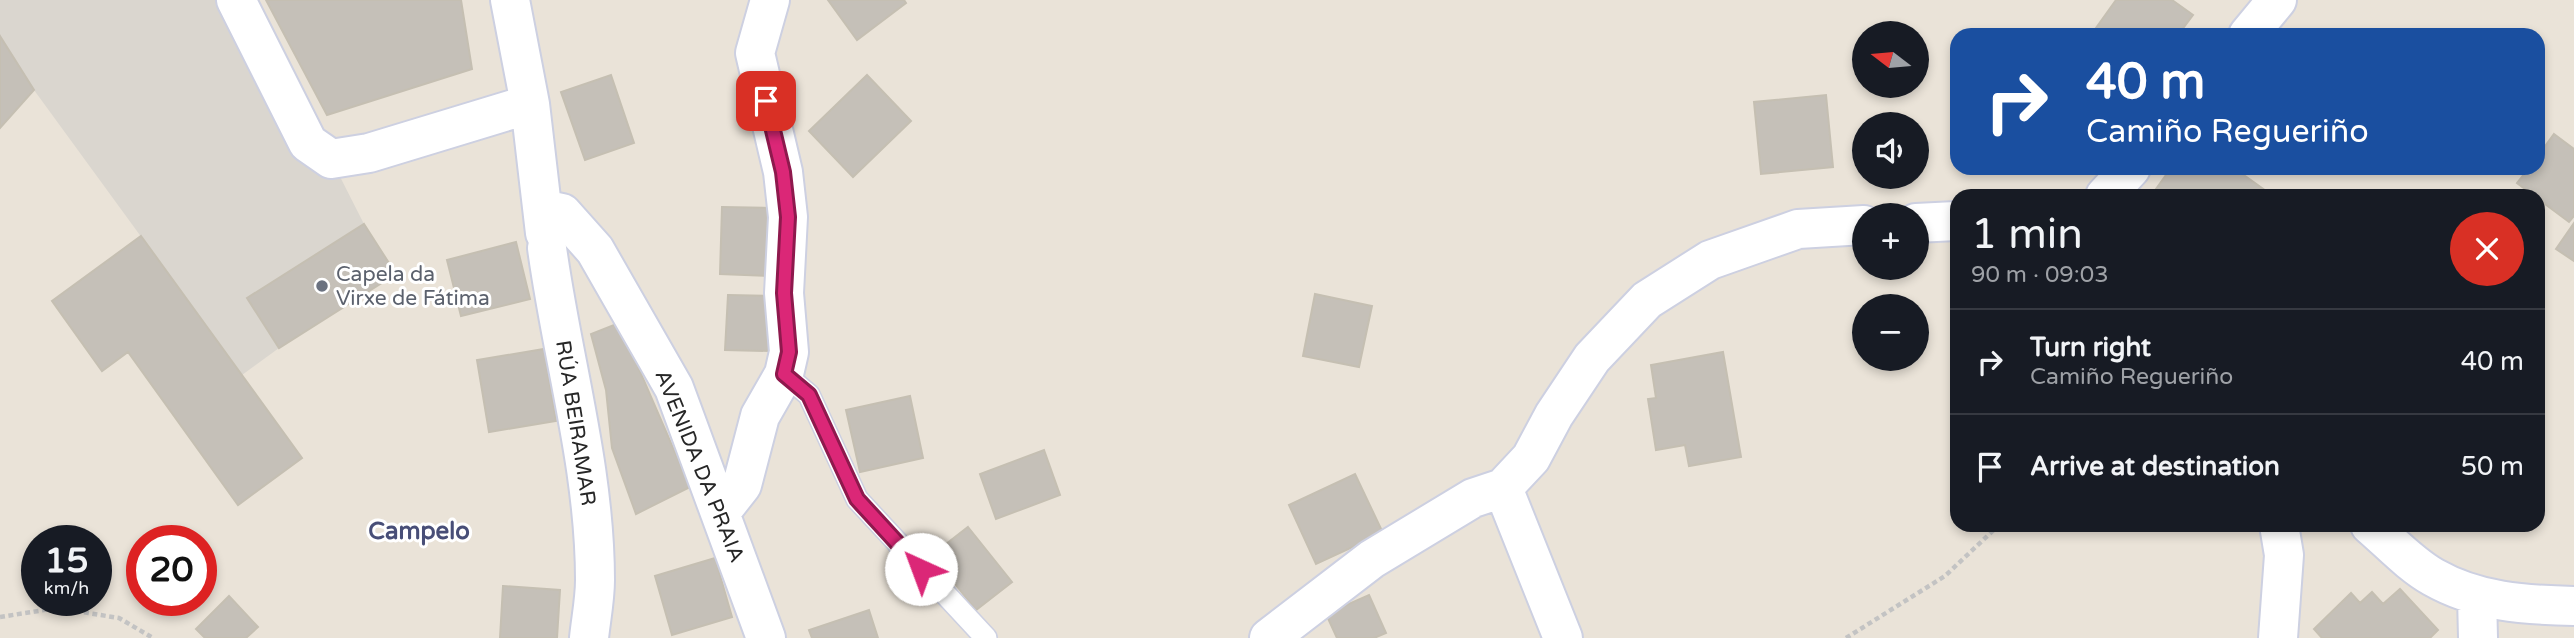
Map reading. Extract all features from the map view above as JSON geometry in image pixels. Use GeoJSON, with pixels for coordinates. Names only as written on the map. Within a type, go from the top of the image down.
{"type":"FeatureCollection","features":[{"type":"Feature","properties":{"kind":"street"},"geometry":{"type":"LineString","coordinates":[[236,0],[308,143],[331,159],[369,153],[530,104]]}},
{"type":"Feature","properties":{"kind":"street","name":"RÚA BEIRAMAR"},"geometry":{"type":"LineString","coordinates":[[510,0],[530,104],[547,248],[577,408],[591,520],[595,580],[589,638]]}},
{"type":"Feature","properties":{"kind":"street"},"geometry":{"type":"LineString","coordinates":[[720,513],[742,485],[760,416],[784,374],[789,352],[784,293],[788,217],[783,172],[755,53],[770,0]]}},
{"type":"Feature","properties":{"kind":"street"},"geometry":{"type":"LineString","coordinates":[[2254,28],[2277,0]]}},
{"type":"Feature","properties":{"kind":"street"},"geometry":{"type":"LineString","coordinates":[[2112,189],[2124,175]]}},
{"type":"Feature","properties":{"kind":"street","name":"AVENIDA DA PRAIA"},"geometry":{"type":"LineString","coordinates":[[543,209],[562,213],[595,250],[674,388],[766,638]]}},
{"type":"Feature","properties":{"kind":"street"},"geometry":{"type":"LineString","coordinates":[[1929,222],[1950,221]]}},
{"type":"Feature","properties":{"kind":"street"},"geometry":{"type":"LineString","coordinates":[[1269,638],[1372,559],[1473,498],[1503,488],[1531,458],[1554,415],[1592,358],[1647,300],[1710,260],[1798,229],[1852,226]]}},
{"type":"Feature","properties":{"kind":"street"},"geometry":{"type":"LineString","coordinates":[[1503,488],[1563,638]]}},
{"type":"Feature","properties":{"kind":"street"},"geometry":{"type":"LineString","coordinates":[[2278,638],[2284,555],[2280,532]]}},
{"type":"Feature","properties":{"kind":"street"},"geometry":{"type":"LineString","coordinates":[[2379,532],[2432,576],[2477,596],[2518,605],[2574,606]]}},
{"type":"Feature","properties":{"kind":"street"},"geometry":{"type":"LineString","coordinates":[[2477,596],[2478,638]]}},
{"type":"Feature","properties":{"kind":"lane"},"geometry":{"type":"LineString","coordinates":[[784,374],[809,395],[857,499],[986,638]]}},
{"type":"Feature","properties":{"kind":"path"},"geometry":{"type":"LineString","coordinates":[[1846,638],[1945,576],[1992,532]]}},
{"type":"Feature","properties":{"kind":"path"},"geometry":{"type":"LineString","coordinates":[[0,617],[57,608],[119,618],[153,638]]}},
{"type":"Feature","properties":{"kind":"shaded area"},"geometry":{"type":"Polygon","coordinates":[[[0,0],[236,0],[331,159],[364,224],[248,298],[279,348],[242,375],[34,90],[0,36],[0,0]]]}},
{"type":"Feature","properties":{"kind":"building"},"geometry":{"type":"Polygon","coordinates":[[[266,0],[461,0],[472,69],[327,115],[266,0]]]}},
{"type":"Feature","properties":{"kind":"building"},"geometry":{"type":"Polygon","coordinates":[[[828,0],[904,0],[906,3],[857,40],[828,0]]]}},
{"type":"Feature","properties":{"kind":"building"},"geometry":{"type":"Polygon","coordinates":[[[2116,0],[2172,0],[2193,15],[2183,28],[2096,28],[2116,0]]]}},
{"type":"Feature","properties":{"kind":"building"},"geometry":{"type":"Polygon","coordinates":[[[0,36],[34,90],[0,128],[0,36]]]}},
{"type":"Feature","properties":{"kind":"building"},"geometry":{"type":"Polygon","coordinates":[[[611,75],[634,143],[585,160],[561,92],[611,75]]]}},
{"type":"Feature","properties":{"kind":"building"},"geometry":{"type":"Polygon","coordinates":[[[867,75],[911,121],[853,177],[809,131],[867,75]]]}},
{"type":"Feature","properties":{"kind":"building"},"geometry":{"type":"Polygon","coordinates":[[[1826,95],[1833,167],[1761,174],[1754,102],[1826,95]]]}},
{"type":"Feature","properties":{"kind":"building"},"geometry":{"type":"Polygon","coordinates":[[[2554,134],[2574,149],[2574,216],[2569,222],[2545,204],[2545,189],[2525,189],[2517,183],[2523,175],[2545,175],[2545,146],[2554,134]]]}},
{"type":"Feature","properties":{"kind":"building"},"geometry":{"type":"Polygon","coordinates":[[[2166,175],[2244,175],[2263,189],[2156,189],[2166,175]]]}},
{"type":"Feature","properties":{"kind":"building"},"geometry":{"type":"Polygon","coordinates":[[[722,207],[772,208],[771,276],[720,274],[722,207]]]}},
{"type":"Feature","properties":{"kind":"building"},"geometry":{"type":"Polygon","coordinates":[[[2574,223],[2574,261],[2556,249],[2574,223]]]}},
{"type":"Feature","properties":{"kind":"building","name":"Capela da Virxe de Fátima"},"geometry":{"type":"Polygon","coordinates":[[[364,224],[396,274],[279,348],[247,298],[364,224]]]}},
{"type":"Feature","properties":{"kind":"building"},"geometry":{"type":"Polygon","coordinates":[[[141,236],[302,458],[238,505],[128,352],[102,371],[52,301],[141,236]]]}},
{"type":"Feature","properties":{"kind":"building"},"geometry":{"type":"Polygon","coordinates":[[[516,242],[530,299],[461,316],[447,260],[516,242]]]}},
{"type":"Feature","properties":{"kind":"building"},"geometry":{"type":"Polygon","coordinates":[[[1315,294],[1372,306],[1359,367],[1303,356],[1315,294]]]}},
{"type":"Feature","properties":{"kind":"building"},"geometry":{"type":"Polygon","coordinates":[[[728,295],[772,296],[769,351],[725,350],[728,295]]]}},
{"type":"Feature","properties":{"kind":"building"},"geometry":{"type":"Polygon","coordinates":[[[619,323],[690,487],[636,514],[612,448],[606,390],[591,334],[619,323]]]}},
{"type":"Feature","properties":{"kind":"building"},"geometry":{"type":"Polygon","coordinates":[[[544,349],[556,421],[489,432],[477,360],[544,349]]]}},
{"type":"Feature","properties":{"kind":"building"},"geometry":{"type":"Polygon","coordinates":[[[1723,352],[1741,457],[1689,466],[1685,445],[1656,450],[1648,399],[1656,398],[1651,365],[1723,352]]]}},
{"type":"Feature","properties":{"kind":"building"},"geometry":{"type":"Polygon","coordinates":[[[910,396],[923,458],[860,472],[846,410],[910,396]]]}},
{"type":"Feature","properties":{"kind":"building"},"geometry":{"type":"Polygon","coordinates":[[[1044,450],[1060,495],[996,519],[980,474],[1044,450]]]}},
{"type":"Feature","properties":{"kind":"building"},"geometry":{"type":"Polygon","coordinates":[[[1355,474],[1383,533],[1316,564],[1289,505],[1355,474]]]}},
{"type":"Feature","properties":{"kind":"building"},"geometry":{"type":"Polygon","coordinates":[[[968,527],[1012,582],[976,610],[932,555],[968,527]]]}},
{"type":"Feature","properties":{"kind":"building"},"geometry":{"type":"Polygon","coordinates":[[[715,558],[732,617],[672,635],[655,576],[715,558]]]}},
{"type":"Feature","properties":{"kind":"building"},"geometry":{"type":"Polygon","coordinates":[[[503,586],[560,590],[557,638],[500,638],[503,586]]]}},
{"type":"Feature","properties":{"kind":"building"},"geometry":{"type":"Polygon","coordinates":[[[2400,589],[2438,630],[2430,638],[2322,638],[2314,629],[2351,593],[2360,603],[2372,592],[2383,604],[2400,589]]]}},
{"type":"Feature","properties":{"kind":"building"},"geometry":{"type":"Polygon","coordinates":[[[1369,595],[1386,633],[1374,638],[1337,638],[1326,614],[1369,595]]]}},
{"type":"Feature","properties":{"kind":"building"},"geometry":{"type":"Polygon","coordinates":[[[229,596],[258,627],[246,638],[205,638],[196,629],[209,616],[217,616],[217,608],[229,596]]]}},
{"type":"Feature","properties":{"kind":"building"},"geometry":{"type":"Polygon","coordinates":[[[869,610],[878,638],[812,638],[809,630],[869,610]]]}},
{"type":"Feature","properties":{"kind":"place","name":"Capela da Virxe de Fátima"},"geometry":{"type":"Point","coordinates":[322,286]}},
{"type":"Feature","properties":{"kind":"district","name":"Campelo"},"geometry":{"type":"Point","coordinates":[419,531]}},
{"type":"Feature","properties":{"kind":"route"},"geometry":{"type":"LineString","coordinates":[[766,101],[783,172],[788,217],[784,293],[789,352],[784,374],[809,395],[857,499],[921,569]]}}]}
